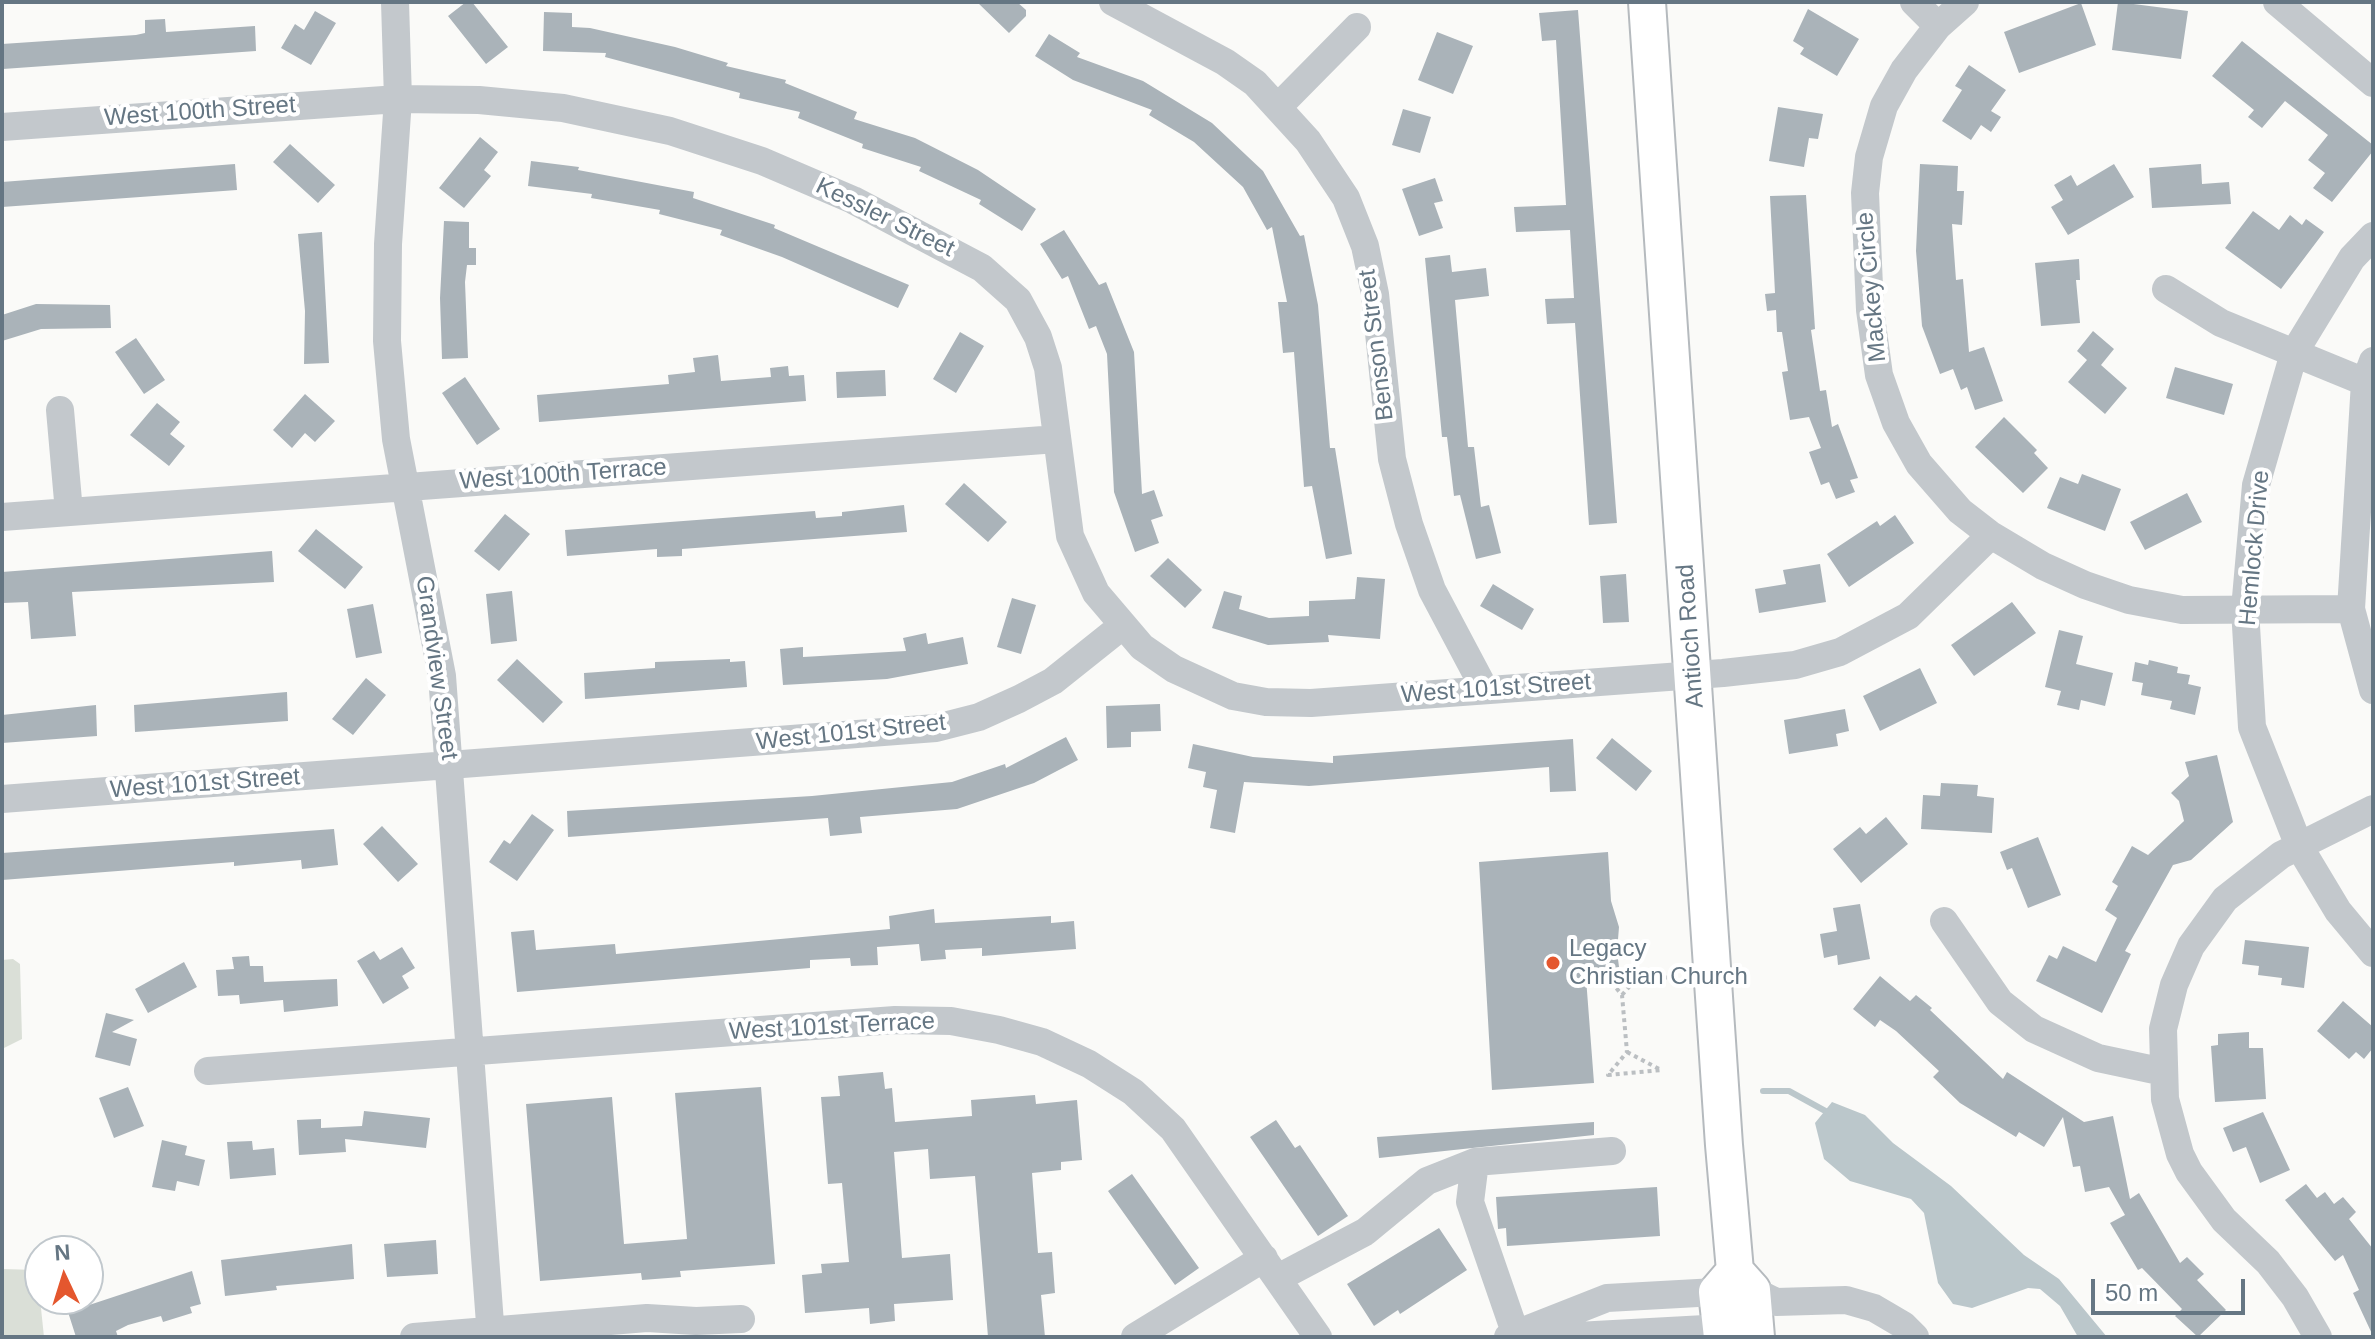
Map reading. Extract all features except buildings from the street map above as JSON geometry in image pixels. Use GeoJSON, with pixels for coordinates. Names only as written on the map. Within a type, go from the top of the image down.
{"type":"FeatureCollection","features":[{"type":"Feature","properties":{"kind":"main road","name":"Antioch Road"},"geometry":{"type":"LineString","coordinates":[[1647,2],[1742,1310]]}},
{"type":"Feature","properties":{"kind":"street","name":"Grandview Street"},"geometry":{"type":"LineString","coordinates":[[395,2],[398,99],[388,244],[387,341],[396,439],[440,662],[491,1334]]}},
{"type":"Feature","properties":{"kind":"street","name":"Benson Street"},"geometry":{"type":"LineString","coordinates":[[1113,2],[1225,62],[1279,106],[1308,141],[1346,198],[1365,246],[1375,294],[1392,459],[1409,524],[1432,590],[1485,690]]}},
{"type":"Feature","properties":{"kind":"street"},"geometry":{"type":"LineString","coordinates":[[1914,2],[1938,26]]}},
{"type":"Feature","properties":{"kind":"street","name":"Mackey Circle"},"geometry":{"type":"LineString","coordinates":[[1965,2],[1938,26],[1904,70],[1884,106],[1869,157],[1864,212],[1873,340],[1879,375],[1896,423],[1919,464],[1960,511],[1991,535],[2043,566],[2129,600],[2182,610],[2351,609]]}},
{"type":"Feature","properties":{"kind":"street"},"geometry":{"type":"LineString","coordinates":[[2277,2],[2373,83]]}},
{"type":"Feature","properties":{"kind":"street"},"geometry":{"type":"LineString","coordinates":[[1279,106],[1357,27]]}},
{"type":"Feature","properties":{"kind":"street","name":"West 100th Street"},"geometry":{"type":"LineString","coordinates":[[2,127],[398,99]]}},
{"type":"Feature","properties":{"kind":"street","name":"Kessler Street"},"geometry":{"type":"LineString","coordinates":[[398,99],[479,100],[563,108],[670,131],[762,161],[938,242],[982,268],[1018,300],[1038,337],[1048,368],[1070,536],[1096,593],[1122,626]]}},
{"type":"Feature","properties":{"kind":"street","name":"Hemlock Drive"},"geometry":{"type":"LineString","coordinates":[[2373,236],[2352,258],[2294,353],[2256,485],[2245,609],[2252,727],[2299,846],[2338,911],[2373,953]]}},
{"type":"Feature","properties":{"kind":"street"},"geometry":{"type":"LineString","coordinates":[[2166,289],[2221,323],[2294,353],[2369,371],[2351,609],[2373,690]]}},
{"type":"Feature","properties":{"kind":"street"},"geometry":{"type":"LineString","coordinates":[[60,410],[69,512]]}},
{"type":"Feature","properties":{"kind":"street","name":"West 100th Terrace"},"geometry":{"type":"LineString","coordinates":[[2,517],[1057,439]]}},
{"type":"Feature","properties":{"kind":"street","name":"West 101st Street"},"geometry":{"type":"LineString","coordinates":[[2,799],[936,728],[979,717],[1053,681],[1122,626],[1142,647],[1202,684],[1233,696],[1266,702],[1311,703],[1795,665],[1840,652],[1908,616],[1991,535]]}},
{"type":"Feature","properties":{"kind":"street"},"geometry":{"type":"LineString","coordinates":[[2318,1337],[2295,1297],[2268,1262],[2224,1220],[2189,1172],[2165,1099],[2163,1029],[2174,985],[2201,929],[2225,899],[2253,874],[2299,846],[2373,809]]}},
{"type":"Feature","properties":{"kind":"street"},"geometry":{"type":"LineString","coordinates":[[1944,921],[2000,1002],[2034,1029],[2098,1058],[2164,1072]]}},
{"type":"Feature","properties":{"kind":"street","name":"West 101st Terrace"},"geometry":{"type":"LineString","coordinates":[[208,1071],[895,1020],[951,1021],[999,1030],[1042,1042],[1089,1064],[1133,1092],[1173,1129],[1318,1337]]}},
{"type":"Feature","properties":{"kind":"street"},"geometry":{"type":"LineString","coordinates":[[1135,1337],[1271,1268],[1365,1232],[1427,1181],[1475,1162],[1612,1151]]}},
{"type":"Feature","properties":{"kind":"street"},"geometry":{"type":"LineString","coordinates":[[1475,1162],[1470,1202],[1521,1333]]}},
{"type":"Feature","properties":{"kind":"street"},"geometry":{"type":"LineString","coordinates":[[1521,1333],[1572,1309],[1607,1298],[1742,1310]]}},
{"type":"Feature","properties":{"kind":"street"},"geometry":{"type":"LineString","coordinates":[[1521,1333],[1577,1336],[1742,1310],[1846,1300],[1874,1308],[1903,1325],[1915,1337]]}},
{"type":"Feature","properties":{"kind":"street"},"geometry":{"type":"LineString","coordinates":[[414,1337],[491,1334],[647,1318],[696,1321],[741,1319]]}},
{"type":"Feature","properties":{"kind":"path"},"geometry":{"type":"LineString","coordinates":[[1622,995],[1636,979],[1675,977]]}},
{"type":"Feature","properties":{"kind":"path"},"geometry":{"type":"LineString","coordinates":[[1587,985],[1612,983],[1622,995],[1627,1052],[1608,1075],[1661,1070],[1627,1052]]}},
{"type":"Feature","properties":{"kind":"shaded area"},"geometry":{"type":"Polygon","coordinates":[[[13,959],[20,964],[22,1039],[2,1049],[2,960],[13,959]]]}},
{"type":"Feature","properties":{"kind":"shaded area"},"geometry":{"type":"Polygon","coordinates":[[[1832,1102],[1865,1115],[1893,1143],[1951,1186],[2024,1255],[2059,1279],[2107,1337],[2078,1337],[2060,1306],[2040,1289],[2028,1288],[1972,1308],[1953,1304],[1938,1283],[1924,1213],[1911,1199],[1850,1181],[1824,1159],[1815,1123],[1832,1102]]]}},
{"type":"Feature","properties":{"kind":"shaded area"},"geometry":{"type":"Polygon","coordinates":[[[2,1269],[24,1270],[24,1315],[42,1315],[44,1337],[2,1337],[2,1269]]]}},
{"type":"Feature","properties":{"kind":"waterway"},"geometry":{"type":"LineString","coordinates":[[1763,1091],[1789,1091],[1829,1113]]}},
{"type":"Feature","properties":{"kind":"place","name":"Legacy Christian Church"},"geometry":{"type":"Point","coordinates":[1553,963]}}]}
